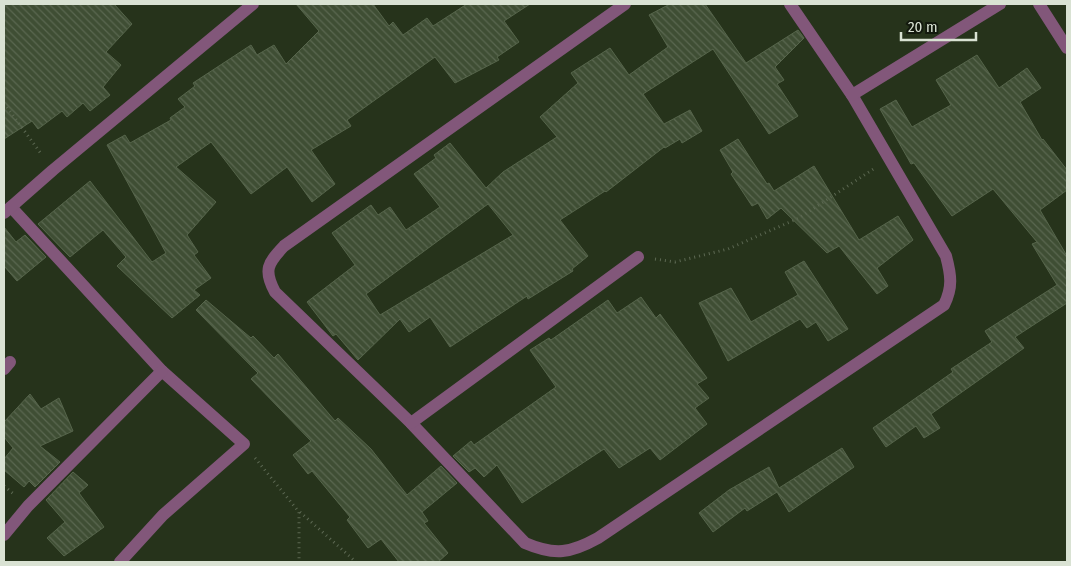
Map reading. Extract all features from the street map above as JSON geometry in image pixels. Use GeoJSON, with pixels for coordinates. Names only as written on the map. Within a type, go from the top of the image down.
{"type":"FeatureCollection","features":[{"type":"Feature","properties":{"kind":"street"},"geometry":{"type":"LineString","coordinates":[[120,562],[163,515],[244,444],[162,371],[8,210],[53,170],[253,4]]}},
{"type":"Feature","properties":{"kind":"street"},"geometry":{"type":"LineString","coordinates":[[625,4],[284,246],[271,260],[268,272],[269,281],[275,292],[411,423],[525,544],[544,551],[578,549],[598,538],[944,305],[950,293],[951,278],[946,256],[852,95],[790,4]]}},
{"type":"Feature","properties":{"kind":"street"},"geometry":{"type":"LineString","coordinates":[[852,95],[1000,4]]}},
{"type":"Feature","properties":{"kind":"street"},"geometry":{"type":"LineString","coordinates":[[1039,4],[1067,48]]}},
{"type":"Feature","properties":{"kind":"street"},"geometry":{"type":"LineString","coordinates":[[411,423],[638,257]]}},
{"type":"Feature","properties":{"kind":"street"},"geometry":{"type":"LineString","coordinates":[[4,535],[28,506],[162,371]]}},
{"type":"Feature","properties":{"kind":"path"},"geometry":{"type":"LineString","coordinates":[[4,103],[53,170]]}},
{"type":"Feature","properties":{"kind":"path"},"geometry":{"type":"LineString","coordinates":[[638,257],[675,262],[728,249],[799,218],[890,158]]}},
{"type":"Feature","properties":{"kind":"path"},"geometry":{"type":"LineString","coordinates":[[244,444],[299,512],[356,562]]}},
{"type":"Feature","properties":{"kind":"path"},"geometry":{"type":"LineString","coordinates":[[299,512],[299,562]]}},
{"type":"Feature","properties":{"kind":"building"},"geometry":{"type":"Polygon","coordinates":[[[4,4],[114,4],[132,24],[106,52],[121,65],[103,87],[110,95],[90,111],[83,103],[67,117],[62,111],[38,129],[32,121],[4,139],[4,4]]]}},
{"type":"Feature","properties":{"kind":"building"},"geometry":{"type":"Polygon","coordinates":[[[296,4],[373,4],[389,26],[393,22],[403,35],[427,18],[433,26],[467,4],[530,4],[504,21],[519,42],[497,57],[499,60],[455,83],[435,57],[347,120],[351,126],[311,150],[335,184],[312,202],[287,167],[251,194],[211,142],[176,167],[216,202],[187,235],[198,252],[194,255],[211,278],[194,290],[200,295],[172,318],[117,266],[126,257],[103,230],[70,257],[38,224],[90,181],[152,262],[166,253],[107,145],[125,135],[130,143],[171,120],[170,118],[185,107],[178,99],[195,86],[193,83],[251,45],[257,55],[274,45],[286,64],[319,31],[296,4]]]}},
{"type":"Feature","properties":{"kind":"building"},"geometry":{"type":"Polygon","coordinates":[[[670,4],[705,4],[746,63],[798,30],[804,38],[775,67],[784,80],[777,84],[798,116],[769,134],[713,49],[643,94],[664,124],[690,110],[702,131],[682,143],[680,139],[664,147],[606,192],[560,220],[588,256],[572,269],[573,271],[528,299],[527,296],[450,347],[430,317],[409,332],[400,319],[358,360],[336,334],[333,336],[307,302],[355,265],[332,233],[371,205],[378,215],[390,207],[406,230],[440,207],[414,174],[436,158],[434,155],[450,143],[486,188],[503,172],[557,137],[540,117],[578,83],[571,73],[610,48],[629,75],[668,47],[649,15],[670,4]],[[488,204],[366,294],[380,315],[513,235],[488,204]]]}},
{"type":"Feature","properties":{"kind":"building"},"geometry":{"type":"Polygon","coordinates":[[[977,55],[999,88],[1027,68],[1041,88],[1020,102],[1042,140],[1067,170],[1067,190],[1040,210],[1067,256],[1067,303],[1015,337],[1024,348],[931,414],[940,428],[924,438],[916,426],[886,447],[873,428],[953,372],[951,369],[992,342],[985,331],[1057,285],[1032,244],[1037,242],[993,189],[952,216],[914,163],[911,164],[880,109],[896,100],[912,127],[951,105],[936,80],[977,55]]]}},
{"type":"Feature","properties":{"kind":"building"},"geometry":{"type":"Polygon","coordinates":[[[738,139],[767,184],[769,183],[774,191],[814,166],[859,240],[898,216],[913,240],[877,268],[888,286],[877,294],[839,246],[827,253],[781,208],[767,219],[758,203],[752,206],[731,174],[733,172],[720,150],[738,139]]]}},
{"type":"Feature","properties":{"kind":"building"},"geometry":{"type":"Polygon","coordinates":[[[4,227],[16,242],[25,235],[46,257],[17,281],[4,266],[4,227]]]}},
{"type":"Feature","properties":{"kind":"building"},"geometry":{"type":"Polygon","coordinates":[[[804,261],[848,329],[828,341],[816,322],[807,328],[800,319],[728,361],[699,303],[731,288],[751,322],[798,295],[785,272],[804,261]]]}},
{"type":"Feature","properties":{"kind":"building"},"geometry":{"type":"Polygon","coordinates":[[[641,297],[656,318],[660,314],[707,378],[697,384],[709,398],[695,408],[707,424],[660,460],[650,448],[619,468],[604,449],[522,503],[497,465],[484,477],[475,468],[469,472],[453,456],[471,441],[474,445],[556,387],[530,350],[549,338],[551,340],[608,300],[617,313],[641,297]]]}},
{"type":"Feature","properties":{"kind":"building"},"geometry":{"type":"Polygon","coordinates":[[[206,300],[251,338],[253,336],[274,358],[278,354],[335,421],[338,418],[371,449],[407,495],[441,466],[457,483],[422,512],[428,521],[424,523],[448,553],[438,562],[399,562],[381,539],[368,548],[347,520],[350,517],[312,471],[308,474],[293,455],[311,441],[251,379],[258,373],[196,310],[206,300]]]}},
{"type":"Feature","properties":{"kind":"building"},"geometry":{"type":"Polygon","coordinates":[[[30,394],[41,409],[59,398],[73,431],[40,446],[60,462],[35,487],[29,481],[24,487],[4,470],[4,459],[13,448],[4,437],[4,422],[30,394]]]}},
{"type":"Feature","properties":{"kind":"building"},"geometry":{"type":"Polygon","coordinates":[[[842,448],[854,467],[789,512],[777,492],[747,511],[745,508],[713,532],[699,513],[729,490],[769,467],[779,488],[842,448]]]}},
{"type":"Feature","properties":{"kind":"building"},"geometry":{"type":"Polygon","coordinates":[[[73,472],[88,485],[79,493],[104,527],[64,556],[47,538],[65,522],[46,500],[73,472]]]}}]}
